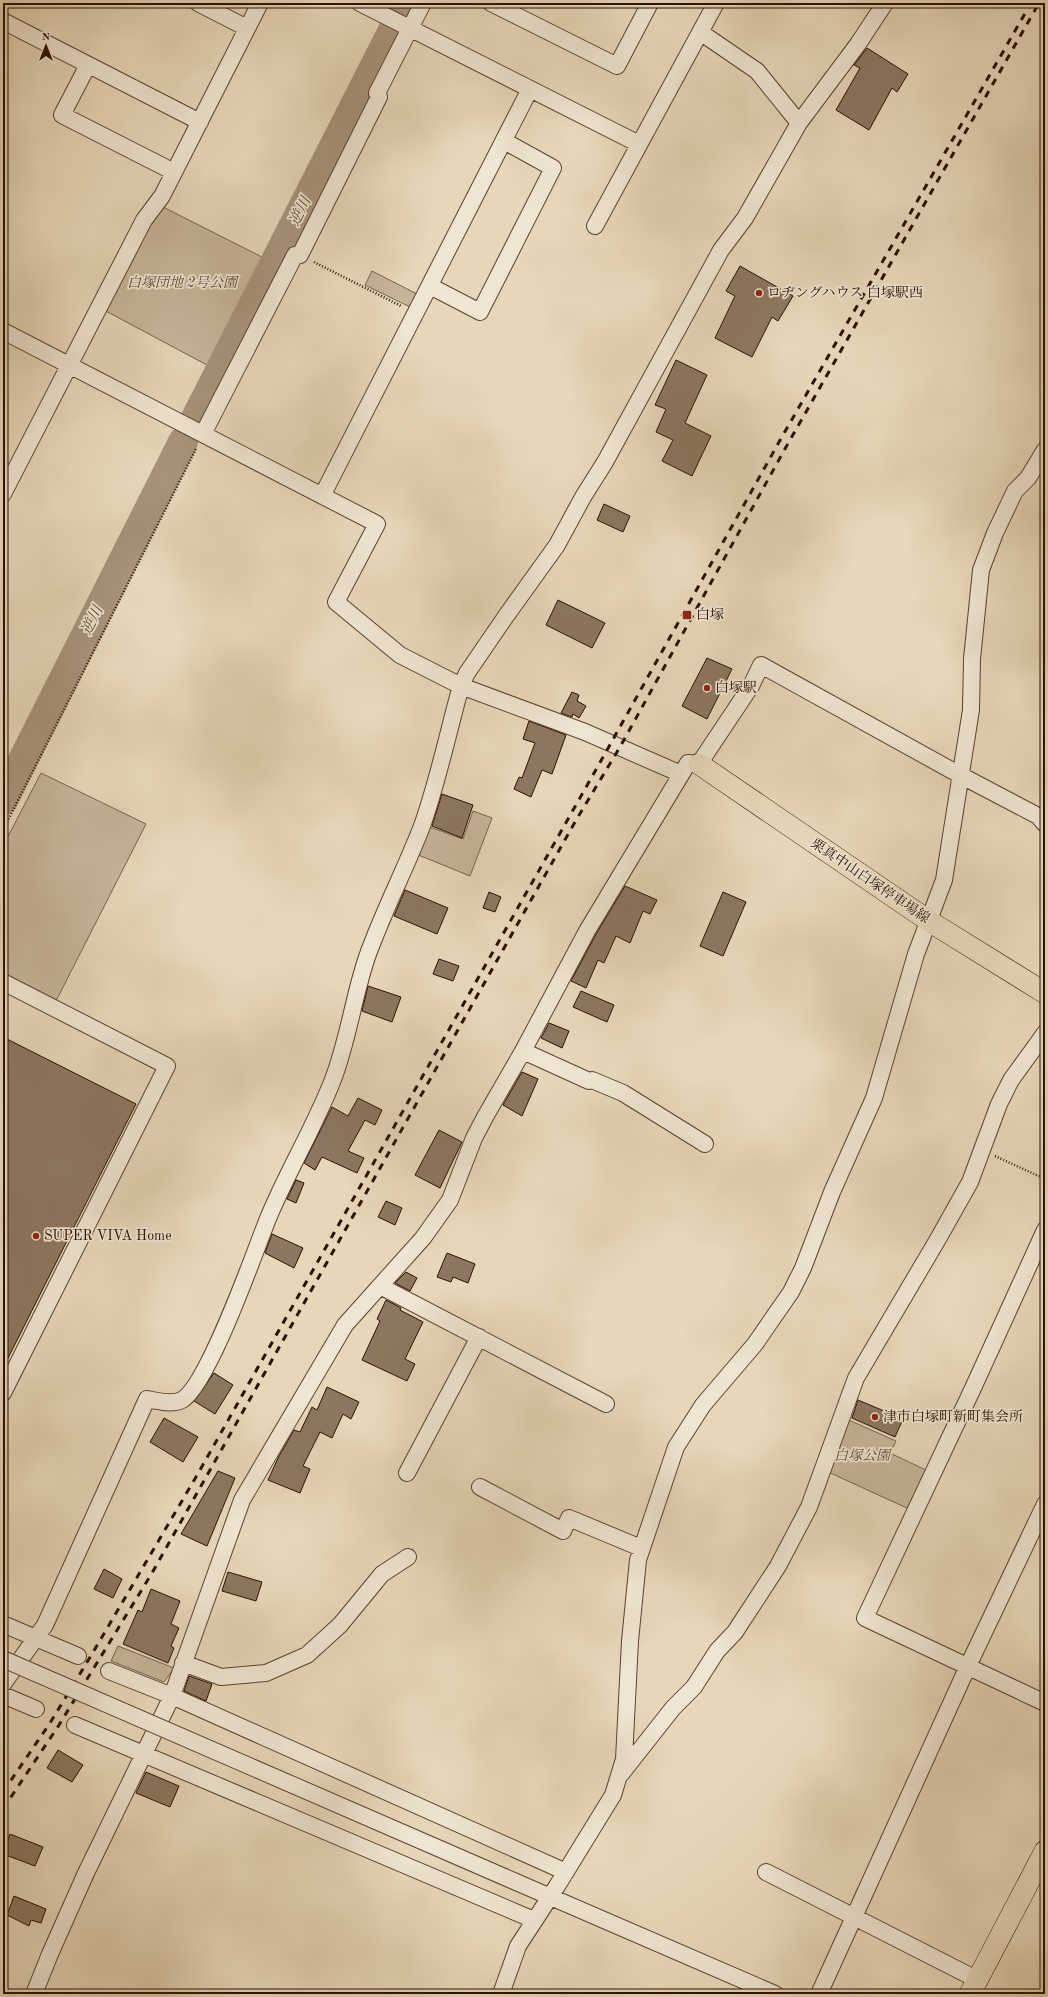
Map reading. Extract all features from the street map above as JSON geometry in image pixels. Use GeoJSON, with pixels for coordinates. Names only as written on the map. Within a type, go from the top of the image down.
{"type":"FeatureCollection","features":[{"type":"Feature","properties":{"kind":"main road","name":"栗真中山白塚停車場線"},"geometry":{"type":"LineString","coordinates":[[699,764],[929,921],[1045,993]]}},
{"type":"Feature","properties":{"kind":"main road"},"geometry":{"type":"LineString","coordinates":[[974,1987],[1045,1851]]}},
{"type":"Feature","properties":{"kind":"street"},"geometry":{"type":"LineString","coordinates":[[198,3],[247,28]]}},
{"type":"Feature","properties":{"kind":"street"},"geometry":{"type":"LineString","coordinates":[[3,494],[144,220],[162,196],[260,3]]}},
{"type":"Feature","properties":{"kind":"street"},"geometry":{"type":"LineString","coordinates":[[360,3],[382,10],[408,27],[639,144]]}},
{"type":"Feature","properties":{"kind":"street"},"geometry":{"type":"LineString","coordinates":[[203,434],[295,255],[300,255],[379,97],[377,93],[408,27],[423,3]]}},
{"type":"Feature","properties":{"kind":"street"},"geometry":{"type":"LineString","coordinates":[[491,3],[617,66],[650,3]]}},
{"type":"Feature","properties":{"kind":"street"},"geometry":{"type":"LineString","coordinates":[[594,226],[716,3]]}},
{"type":"Feature","properties":{"kind":"street"},"geometry":{"type":"LineString","coordinates":[[3,1684],[45,1625],[147,1399],[174,1402],[182,1400],[192,1390],[206,1366],[231,1316],[269,1218],[334,1079],[366,962],[374,938],[422,826],[462,686],[467,674],[506,616],[557,545],[583,497],[605,462],[721,250],[745,218],[799,123],[858,44],[885,3]]}},
{"type":"Feature","properties":{"kind":"street"},"geometry":{"type":"LineString","coordinates":[[3,21],[200,122]]}},
{"type":"Feature","properties":{"kind":"street"},"geometry":{"type":"LineString","coordinates":[[700,32],[757,70],[799,123]]}},
{"type":"Feature","properties":{"kind":"street"},"geometry":{"type":"LineString","coordinates":[[88,65],[62,115],[174,172]]}},
{"type":"Feature","properties":{"kind":"street"},"geometry":{"type":"LineString","coordinates":[[322,496],[530,89]]}},
{"type":"Feature","properties":{"kind":"street"},"geometry":{"type":"LineString","coordinates":[[430,286],[480,312],[550,175],[553,168],[504,141]]}},
{"type":"Feature","properties":{"kind":"street"},"geometry":{"type":"LineString","coordinates":[[3,331],[377,524],[336,602],[400,655],[462,686],[586,732],[681,774]]}},
{"type":"Feature","properties":{"kind":"street"},"geometry":{"type":"LineString","coordinates":[[501,1994],[518,1946],[566,1872],[613,1794],[624,1759],[630,1641],[641,1548],[676,1447],[703,1405],[765,1332],[791,1292],[803,1268],[832,1192],[874,1098],[916,954],[944,880],[971,710],[972,659],[981,570],[995,533],[1015,491],[1028,478],[1045,450]]}},
{"type":"Feature","properties":{"kind":"street"},"geometry":{"type":"LineString","coordinates":[[34,1994],[86,1873],[172,1696],[242,1500],[345,1325],[422,1238],[450,1200],[474,1138],[523,1051],[587,931],[688,763],[699,764],[751,686],[761,665],[960,775],[1038,816],[1045,824]]}},
{"type":"Feature","properties":{"kind":"street"},"geometry":{"type":"LineString","coordinates":[[3,982],[167,1066],[3,1393]]}},
{"type":"Feature","properties":{"kind":"street"},"geometry":{"type":"LineString","coordinates":[[618,1777],[663,1719],[694,1687],[717,1651],[735,1632],[778,1566],[809,1507],[840,1418],[856,1378],[970,1182],[999,1104],[1011,1080],[1045,1033]]}},
{"type":"Feature","properties":{"kind":"street"},"geometry":{"type":"LineString","coordinates":[[523,1051],[589,1081],[592,1080],[623,1093],[705,1144]]}},
{"type":"Feature","properties":{"kind":"street"},"geometry":{"type":"LineString","coordinates":[[1045,1230],[1040,1256],[865,1618],[1045,1703]]}},
{"type":"Feature","properties":{"kind":"street"},"geometry":{"type":"LineString","coordinates":[[380,1286],[606,1404]]}},
{"type":"Feature","properties":{"kind":"street"},"geometry":{"type":"LineString","coordinates":[[406,1473],[479,1337]]}},
{"type":"Feature","properties":{"kind":"street"},"geometry":{"type":"LineString","coordinates":[[480,1487],[562,1531],[569,1518],[641,1548]]}},
{"type":"Feature","properties":{"kind":"street"},"geometry":{"type":"LineString","coordinates":[[819,1994],[968,1666],[1045,1504]]}},
{"type":"Feature","properties":{"kind":"street"},"geometry":{"type":"LineString","coordinates":[[184,1663],[222,1677],[266,1673],[307,1655],[340,1625],[382,1574],[408,1557]]}},
{"type":"Feature","properties":{"kind":"street"},"geometry":{"type":"LineString","coordinates":[[3,1624],[78,1656]]}},
{"type":"Feature","properties":{"kind":"street"},"geometry":{"type":"LineString","coordinates":[[3,1659],[775,1994]]}},
{"type":"Feature","properties":{"kind":"street"},"geometry":{"type":"LineString","coordinates":[[109,1671],[172,1696],[566,1872]]}},
{"type":"Feature","properties":{"kind":"street"},"geometry":{"type":"LineString","coordinates":[[3,1695],[36,1709]]}},
{"type":"Feature","properties":{"kind":"street"},"geometry":{"type":"LineString","coordinates":[[75,1725],[534,1920]]}},
{"type":"Feature","properties":{"kind":"street"},"geometry":{"type":"LineString","coordinates":[[766,1872],[854,1917],[974,1987]]}},
{"type":"Feature","properties":{"kind":"path"},"geometry":{"type":"LineString","coordinates":[[300,255],[416,314]]}},
{"type":"Feature","properties":{"kind":"path"},"geometry":{"type":"LineString","coordinates":[[3,830],[203,434]]}},
{"type":"Feature","properties":{"kind":"path"},"geometry":{"type":"LineString","coordinates":[[982,1150],[1045,1179]]}},
{"type":"Feature","properties":{"kind":"green space","name":"白塚団地 2号公園"},"geometry":{"type":"Polygon","coordinates":[[[163,207],[262,257],[207,365],[102,309],[148,221],[163,207]]]}},
{"type":"Feature","properties":{"kind":"green space"},"geometry":{"type":"Polygon","coordinates":[[[372,271],[417,294],[410,307],[365,285],[372,271]]]}},
{"type":"Feature","properties":{"kind":"green space"},"geometry":{"type":"Polygon","coordinates":[[[41,773],[146,824],[56,1001],[3,974],[3,846],[41,773]]]}},
{"type":"Feature","properties":{"kind":"green space"},"geometry":{"type":"Polygon","coordinates":[[[473,811],[492,818],[470,876],[416,854],[427,826],[463,839],[473,811]]]}},
{"type":"Feature","properties":{"kind":"green space","name":"白塚公園"},"geometry":{"type":"Polygon","coordinates":[[[844,1418],[896,1441],[890,1453],[928,1471],[909,1509],[826,1471],[844,1418]]]}},
{"type":"Feature","properties":{"kind":"green space"},"geometry":{"type":"Polygon","coordinates":[[[118,1646],[174,1668],[164,1682],[111,1661],[118,1646]]]}},
{"type":"Feature","properties":{"kind":"building"},"geometry":{"type":"Polygon","coordinates":[[[867,48],[908,74],[897,92],[892,88],[869,130],[836,110],[860,68],[854,65],[867,48]]]}},
{"type":"Feature","properties":{"kind":"building"},"geometry":{"type":"Polygon","coordinates":[[[740,266],[793,296],[778,321],[772,317],[752,357],[715,338],[735,296],[726,291],[740,266]]]}},
{"type":"Feature","properties":{"kind":"building"},"geometry":{"type":"Polygon","coordinates":[[[676,360],[707,375],[685,423],[711,436],[692,476],[662,461],[673,440],[656,432],[666,409],[655,405],[676,360]]]}},
{"type":"Feature","properties":{"kind":"building"},"geometry":{"type":"Polygon","coordinates":[[[604,504],[630,516],[623,532],[597,520],[604,504]]]}},
{"type":"Feature","properties":{"kind":"building"},"geometry":{"type":"Polygon","coordinates":[[[558,600],[605,623],[592,648],[546,625],[558,600]]]}},
{"type":"Feature","properties":{"kind":"building","name":"白塚駅"},"geometry":{"type":"Polygon","coordinates":[[[707,658],[732,669],[707,719],[682,706],[707,658]]]}},
{"type":"Feature","properties":{"kind":"building"},"geometry":{"type":"Polygon","coordinates":[[[572,692],[579,695],[577,701],[586,706],[579,718],[573,714],[572,717],[561,713],[572,692]]]}},
{"type":"Feature","properties":{"kind":"building"},"geometry":{"type":"Polygon","coordinates":[[[529,721],[566,735],[552,774],[542,770],[531,797],[514,789],[519,777],[522,778],[535,743],[523,739],[529,721]]]}},
{"type":"Feature","properties":{"kind":"building"},"geometry":{"type":"Polygon","coordinates":[[[442,794],[473,805],[462,838],[432,826],[442,794]]]}},
{"type":"Feature","properties":{"kind":"building"},"geometry":{"type":"Polygon","coordinates":[[[625,886],[657,900],[650,914],[643,911],[630,943],[616,936],[604,963],[598,960],[586,988],[571,981],[595,936],[625,886]]]}},
{"type":"Feature","properties":{"kind":"building"},"geometry":{"type":"Polygon","coordinates":[[[405,890],[448,908],[437,934],[394,916],[405,890]]]}},
{"type":"Feature","properties":{"kind":"building"},"geometry":{"type":"Polygon","coordinates":[[[489,892],[501,897],[495,912],[483,908],[489,892]]]}},
{"type":"Feature","properties":{"kind":"building"},"geometry":{"type":"Polygon","coordinates":[[[723,892],[746,902],[723,956],[700,946],[723,892]]]}},
{"type":"Feature","properties":{"kind":"building"},"geometry":{"type":"Polygon","coordinates":[[[439,959],[459,966],[453,981],[433,974],[439,959]]]}},
{"type":"Feature","properties":{"kind":"building"},"geometry":{"type":"Polygon","coordinates":[[[368,986],[401,997],[392,1022],[362,1011],[368,986]]]}},
{"type":"Feature","properties":{"kind":"building"},"geometry":{"type":"Polygon","coordinates":[[[581,991],[614,1005],[607,1022],[573,1007],[581,991]]]}},
{"type":"Feature","properties":{"kind":"building"},"geometry":{"type":"Polygon","coordinates":[[[549,1023],[569,1031],[562,1048],[541,1038],[549,1023]]]}},
{"type":"Feature","properties":{"kind":"building","name":"SUPER VIVA Home"},"geometry":{"type":"Polygon","coordinates":[[[3,1037],[136,1104],[3,1368],[3,1037]]]}},
{"type":"Feature","properties":{"kind":"building"},"geometry":{"type":"Polygon","coordinates":[[[522,1072],[538,1079],[522,1116],[503,1105],[522,1072]]]}},
{"type":"Feature","properties":{"kind":"building"},"geometry":{"type":"Polygon","coordinates":[[[358,1098],[382,1110],[375,1125],[365,1120],[348,1151],[364,1158],[357,1173],[322,1157],[315,1170],[304,1163],[332,1107],[348,1116],[358,1098]]]}},
{"type":"Feature","properties":{"kind":"building"},"geometry":{"type":"Polygon","coordinates":[[[439,1130],[462,1142],[440,1188],[415,1175],[439,1130]]]}},
{"type":"Feature","properties":{"kind":"building"},"geometry":{"type":"Polygon","coordinates":[[[296,1180],[304,1183],[296,1203],[287,1199],[296,1180]]]}},
{"type":"Feature","properties":{"kind":"building"},"geometry":{"type":"Polygon","coordinates":[[[386,1201],[402,1208],[395,1225],[378,1217],[386,1201]]]}},
{"type":"Feature","properties":{"kind":"building"},"geometry":{"type":"Polygon","coordinates":[[[272,1234],[303,1248],[294,1268],[265,1253],[272,1234]]]}},
{"type":"Feature","properties":{"kind":"building"},"geometry":{"type":"Polygon","coordinates":[[[447,1253],[475,1264],[468,1283],[453,1277],[451,1282],[437,1277],[447,1253]]]}},
{"type":"Feature","properties":{"kind":"building"},"geometry":{"type":"Polygon","coordinates":[[[406,1272],[417,1278],[410,1291],[395,1283],[406,1272]]]}},
{"type":"Feature","properties":{"kind":"building"},"geometry":{"type":"Polygon","coordinates":[[[386,1300],[401,1308],[400,1310],[423,1322],[405,1359],[415,1364],[407,1381],[362,1360],[380,1321],[377,1319],[386,1300]]]}},
{"type":"Feature","properties":{"kind":"building"},"geometry":{"type":"Polygon","coordinates":[[[214,1373],[233,1385],[215,1414],[194,1401],[214,1373]]]}},
{"type":"Feature","properties":{"kind":"building"},"geometry":{"type":"Polygon","coordinates":[[[327,1387],[359,1402],[351,1419],[343,1414],[332,1438],[320,1432],[303,1466],[310,1469],[300,1493],[268,1480],[278,1458],[294,1430],[300,1432],[312,1407],[317,1410],[327,1387]]]}},
{"type":"Feature","properties":{"kind":"building","name":"津市白塚町新町集会所"},"geometry":{"type":"Polygon","coordinates":[[[858,1400],[903,1419],[895,1437],[852,1418],[858,1400]]]}},
{"type":"Feature","properties":{"kind":"building"},"geometry":{"type":"Polygon","coordinates":[[[164,1418],[198,1437],[183,1462],[150,1442],[164,1418]]]}},
{"type":"Feature","properties":{"kind":"building"},"geometry":{"type":"Polygon","coordinates":[[[218,1471],[235,1478],[207,1546],[181,1534],[218,1471]]]}},
{"type":"Feature","properties":{"kind":"building"},"geometry":{"type":"Polygon","coordinates":[[[104,1569],[122,1579],[113,1598],[94,1589],[104,1569]]]}},
{"type":"Feature","properties":{"kind":"building"},"geometry":{"type":"Polygon","coordinates":[[[228,1572],[262,1582],[256,1601],[222,1591],[228,1572]]]}},
{"type":"Feature","properties":{"kind":"building"},"geometry":{"type":"Polygon","coordinates":[[[151,1589],[180,1601],[171,1624],[179,1628],[171,1646],[174,1648],[168,1663],[123,1644],[138,1610],[142,1612],[151,1589]]]}},
{"type":"Feature","properties":{"kind":"building"},"geometry":{"type":"Polygon","coordinates":[[[189,1676],[212,1684],[206,1701],[184,1691],[189,1676]]]}},
{"type":"Feature","properties":{"kind":"building"},"geometry":{"type":"Polygon","coordinates":[[[58,1750],[83,1765],[72,1782],[47,1768],[58,1750]]]}},
{"type":"Feature","properties":{"kind":"building"},"geometry":{"type":"Polygon","coordinates":[[[146,1772],[179,1786],[170,1807],[136,1793],[146,1772]]]}},
{"type":"Feature","properties":{"kind":"building"},"geometry":{"type":"Polygon","coordinates":[[[10,1834],[43,1847],[35,1866],[3,1854],[10,1834]]]}},
{"type":"Feature","properties":{"kind":"building"},"geometry":{"type":"Polygon","coordinates":[[[14,1896],[46,1909],[41,1923],[31,1920],[29,1926],[7,1915],[14,1896]]]}},
{"type":"Feature","properties":{"kind":"waterway","name":"逆川"},"geometry":{"type":"LineString","coordinates":[[194,422],[407,3]]}},
{"type":"Feature","properties":{"kind":"waterway","name":"逆川"},"geometry":{"type":"LineString","coordinates":[[3,800],[183,442]]}},
{"type":"Feature","properties":{"kind":"railway"},"geometry":{"type":"LineString","coordinates":[[3,1792],[50,1723],[196,1477],[611,743],[779,442],[1031,3]]}},
{"type":"Feature","properties":{"kind":"railway"},"geometry":{"type":"LineString","coordinates":[[3,1809],[59,1725],[152,1573],[575,822],[620,747],[786,447],[1039,3]]}},
{"type":"Feature","properties":{"kind":"place","name":"ロヂングハウス 白塚駅西"},"geometry":{"type":"Point","coordinates":[759,293]}},
{"type":"Feature","properties":{"kind":"place","name":"白塚"},"geometry":{"type":"Point","coordinates":[687,615]}},
{"type":"Feature","properties":{"kind":"place","name":"白塚駅"},"geometry":{"type":"Point","coordinates":[707,688]}},
{"type":"Feature","properties":{"kind":"place","name":"SUPER VIVA Home"},"geometry":{"type":"Point","coordinates":[36,1236]}},
{"type":"Feature","properties":{"kind":"place","name":"津市白塚町新町集会所"},"geometry":{"type":"Point","coordinates":[875,1417]}}]}
